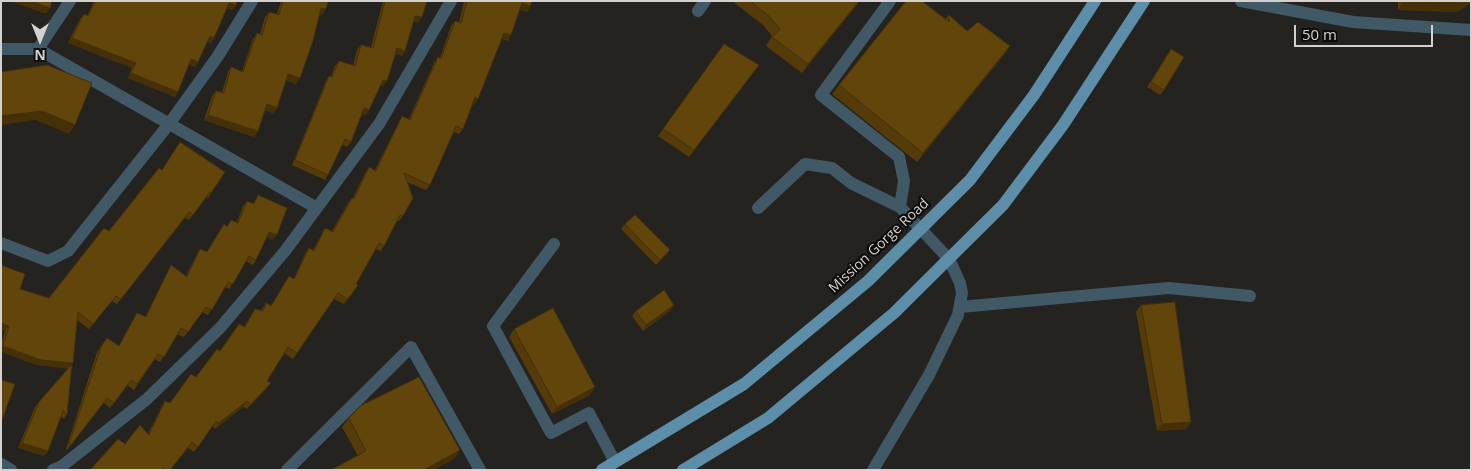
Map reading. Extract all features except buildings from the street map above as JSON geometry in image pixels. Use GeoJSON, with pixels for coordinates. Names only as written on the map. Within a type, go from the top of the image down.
{"type":"FeatureCollection","features":[{"type":"Feature","properties":{"kind":"main road","name":"Mission Gorge Road"},"geometry":{"type":"LineString","coordinates":[[607,467],[744,384],[868,281],[970,180],[1034,94],[1094,1]]}},
{"type":"Feature","properties":{"kind":"main road"},"geometry":{"type":"LineString","coordinates":[[683,470],[768,418],[894,313],[1003,206],[1063,125],[1144,1]]}},
{"type":"Feature","properties":{"kind":"lane"},"geometry":{"type":"LineString","coordinates":[[38,49],[70,1]]}},
{"type":"Feature","properties":{"kind":"lane"},"geometry":{"type":"LineString","coordinates":[[1,243],[48,261],[68,251],[169,124],[218,56],[252,1]]}},
{"type":"Feature","properties":{"kind":"lane"},"geometry":{"type":"LineString","coordinates":[[53,470],[62,466],[147,398],[220,328],[285,251],[315,207],[379,124],[451,1]]}},
{"type":"Feature","properties":{"kind":"lane"},"geometry":{"type":"LineString","coordinates":[[890,1],[821,94],[899,157],[904,181],[900,207]]}},
{"type":"Feature","properties":{"kind":"lane"},"geometry":{"type":"LineString","coordinates":[[1241,1],[1353,22],[1471,30]]}},
{"type":"Feature","properties":{"kind":"lane"},"geometry":{"type":"LineString","coordinates":[[1,49],[38,49],[315,207]]}},
{"type":"Feature","properties":{"kind":"lane"},"geometry":{"type":"LineString","coordinates":[[758,208],[805,164],[832,168],[851,183],[900,207],[949,259],[960,283],[962,293],[958,315],[929,375],[873,470]]}},
{"type":"Feature","properties":{"kind":"lane"},"geometry":{"type":"LineString","coordinates":[[554,244],[493,326],[551,433],[589,413],[607,467]]}},
{"type":"Feature","properties":{"kind":"lane"},"geometry":{"type":"LineString","coordinates":[[960,307],[1169,288],[1250,296]]}},
{"type":"Feature","properties":{"kind":"lane"},"geometry":{"type":"LineString","coordinates":[[287,470],[411,347],[480,470]]}},
{"type":"Feature","properties":{"kind":"lane"},"geometry":{"type":"LineString","coordinates":[[1,464],[12,470]]}}]}
